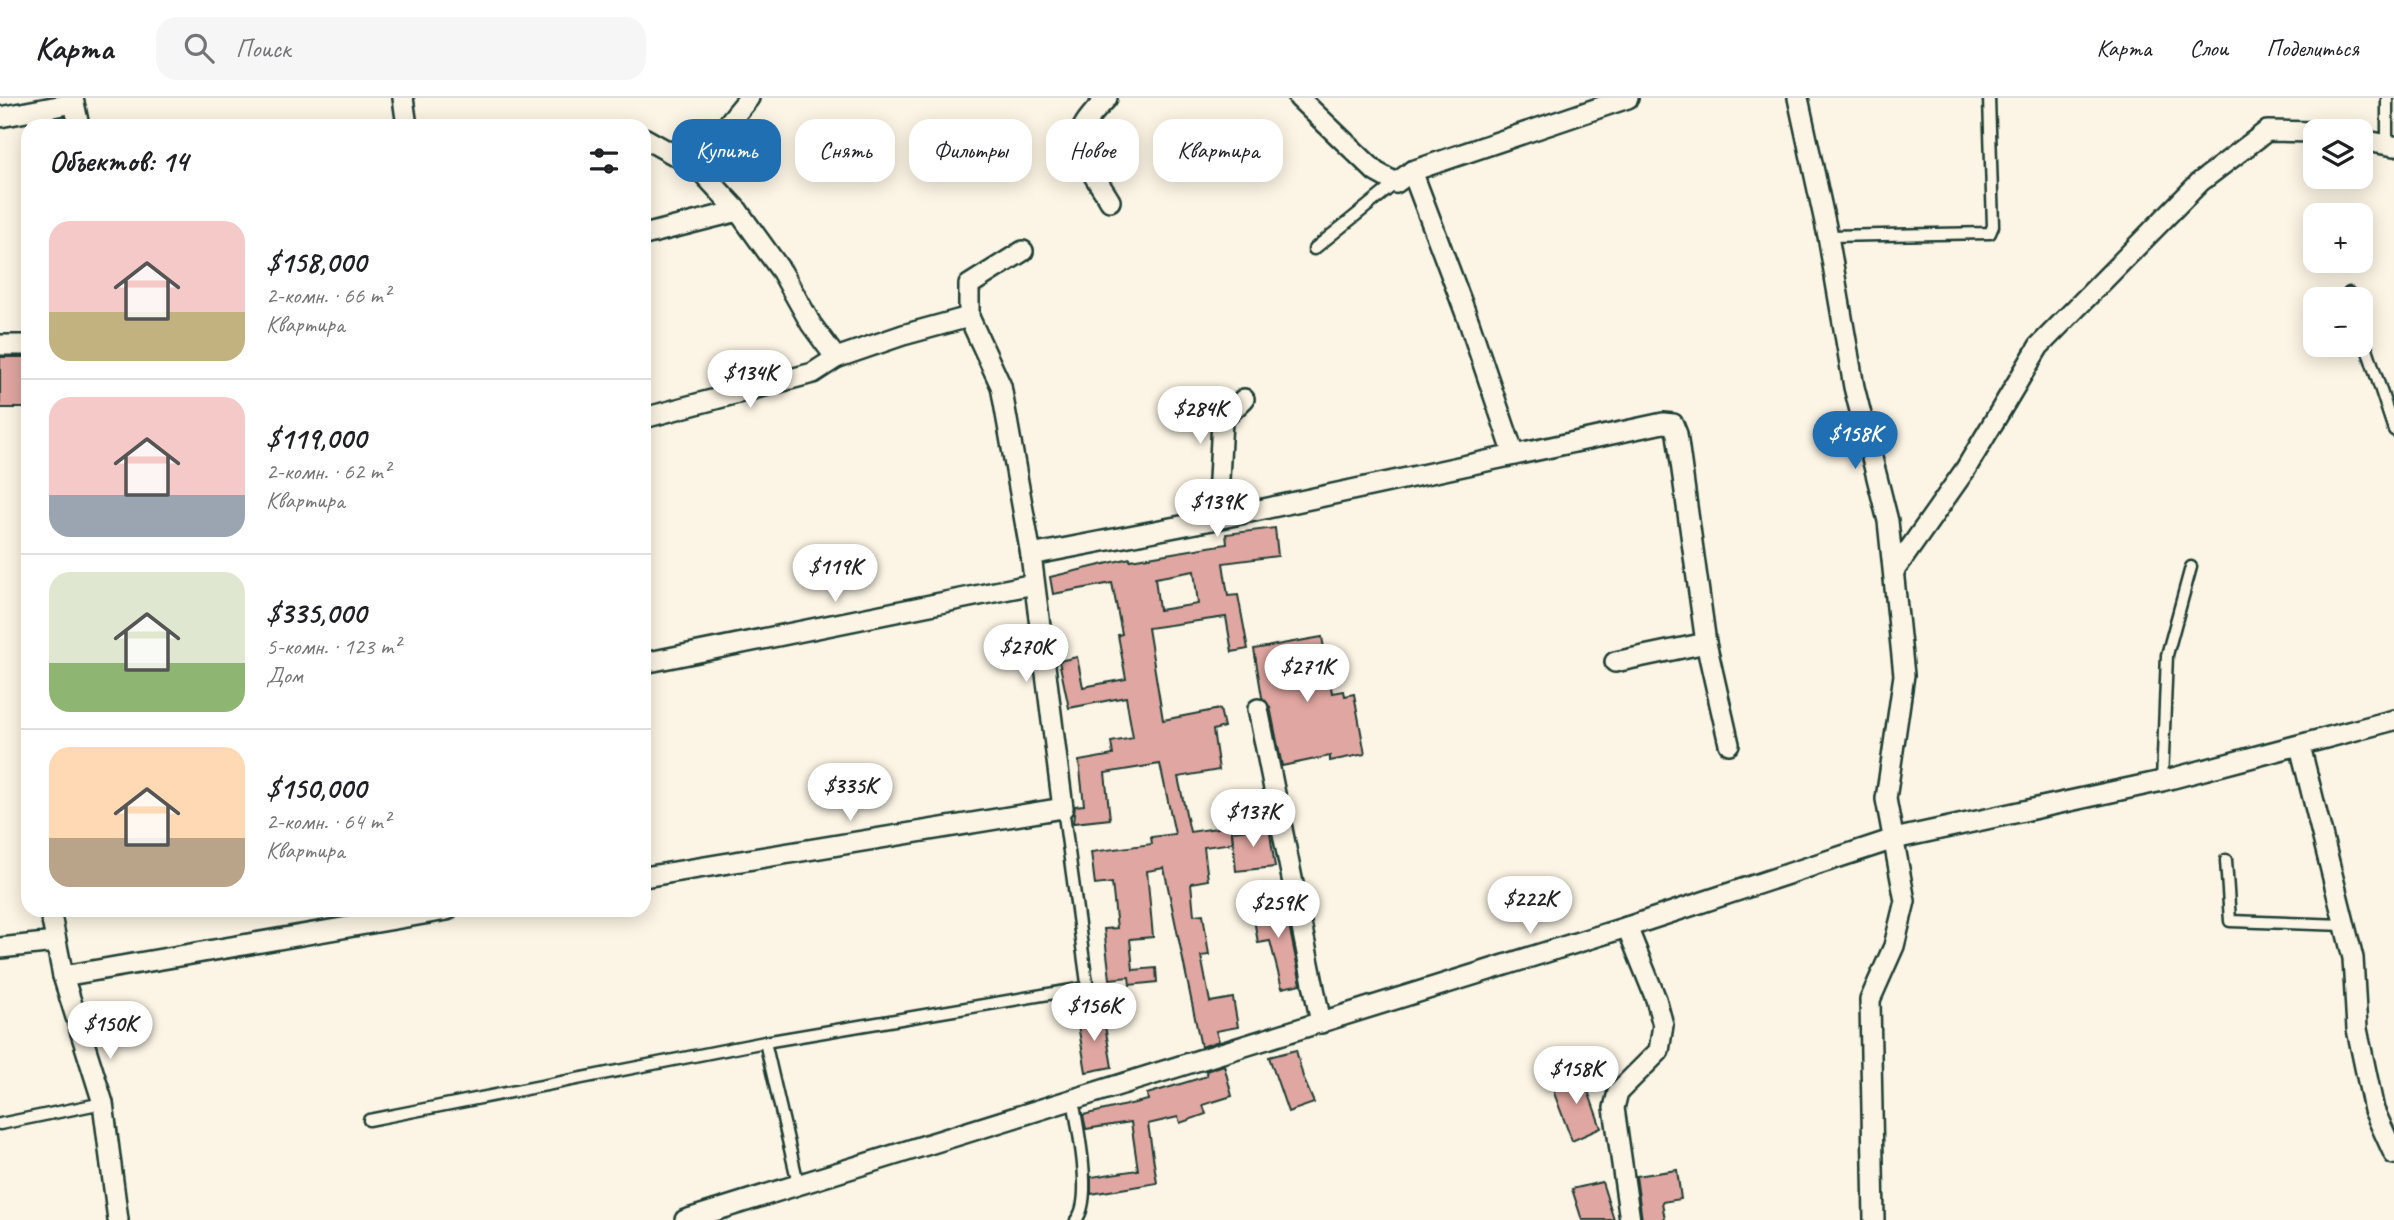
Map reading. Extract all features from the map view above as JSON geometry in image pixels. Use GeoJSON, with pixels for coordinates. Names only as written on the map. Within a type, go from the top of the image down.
{"type":"FeatureCollection","features":[{"type":"Feature","properties":{"kind":"street"},"geometry":{"type":"LineString","coordinates":[[403,98],[406,119]]}},
{"type":"Feature","properties":{"kind":"street"},"geometry":{"type":"LineString","coordinates":[[731,119],[749,98]]}},
{"type":"Feature","properties":{"kind":"street"},"geometry":{"type":"LineString","coordinates":[[1107,98],[1084,124],[1080,136],[1082,151],[1110,201]]}},
{"type":"Feature","properties":{"kind":"street"},"geometry":{"type":"LineString","coordinates":[[1299,98],[1376,172],[1396,183],[1412,171],[1628,98]]}},
{"type":"Feature","properties":{"kind":"street"},"geometry":{"type":"LineString","coordinates":[[1798,98],[1828,236],[1854,387],[1888,521],[1904,675],[1886,799],[1905,901],[1894,946],[1870,1000],[1874,1220]]}},
{"type":"Feature","properties":{"kind":"street"},"geometry":{"type":"LineString","coordinates":[[0,117],[74,100],[78,119]]}},
{"type":"Feature","properties":{"kind":"street"},"geometry":{"type":"LineString","coordinates":[[1894,571],[1965,470],[2039,346],[2200,182],[2267,131],[2303,132]]}},
{"type":"Feature","properties":{"kind":"street"},"geometry":{"type":"LineString","coordinates":[[651,142],[672,154]]}},
{"type":"Feature","properties":{"kind":"street"},"geometry":{"type":"LineString","coordinates":[[2373,142],[2391,145]]}},
{"type":"Feature","properties":{"kind":"street"},"geometry":{"type":"LineString","coordinates":[[1412,171],[1469,322],[1514,455]]}},
{"type":"Feature","properties":{"kind":"street"},"geometry":{"type":"LineString","coordinates":[[711,182],[737,211],[782,272],[811,324],[836,358]]}},
{"type":"Feature","properties":{"kind":"street"},"geometry":{"type":"LineString","coordinates":[[651,233],[737,211]]}},
{"type":"Feature","properties":{"kind":"street"},"geometry":{"type":"LineString","coordinates":[[651,876],[1063,808],[1031,555],[1001,386],[969,317],[969,285],[1023,251]]}},
{"type":"Feature","properties":{"kind":"street"},"geometry":{"type":"LineString","coordinates":[[651,416],[813,373],[836,358],[903,335],[969,317]]}},
{"type":"Feature","properties":{"kind":"street"},"geometry":{"type":"LineString","coordinates":[[0,345],[21,345]]}},
{"type":"Feature","properties":{"kind":"street"},"geometry":{"type":"LineString","coordinates":[[1217,519],[1222,420],[1244,399]]}},
{"type":"Feature","properties":{"kind":"street"},"geometry":{"type":"LineString","coordinates":[[1031,555],[1217,519],[1663,423],[1673,424],[1677,434],[1706,643],[1729,744]]}},
{"type":"Feature","properties":{"kind":"street"},"geometry":{"type":"LineString","coordinates":[[651,662],[1034,584]]}},
{"type":"Feature","properties":{"kind":"street"},"geometry":{"type":"LineString","coordinates":[[1615,662],[1706,643]]}},
{"type":"Feature","properties":{"kind":"street"},"geometry":{"type":"LineString","coordinates":[[1258,709],[1321,1023]]}},
{"type":"Feature","properties":{"kind":"street"},"geometry":{"type":"LineString","coordinates":[[685,1220],[1628,927],[1894,839],[2162,781],[2394,720]]}},
{"type":"Feature","properties":{"kind":"street"},"geometry":{"type":"LineString","coordinates":[[2300,746],[2353,958],[2357,1029],[2374,1110],[2394,1154]]}},
{"type":"Feature","properties":{"kind":"street"},"geometry":{"type":"LineString","coordinates":[[51,917],[62,976],[103,1103],[118,1220]]}},
{"type":"Feature","properties":{"kind":"street"},"geometry":{"type":"LineString","coordinates":[[62,976],[406,917]]}},
{"type":"Feature","properties":{"kind":"street"},"geometry":{"type":"LineString","coordinates":[[1628,927],[1663,1025],[1659,1051],[1618,1092],[1614,1108],[1630,1220]]}},
{"type":"Feature","properties":{"kind":"street"},"geometry":{"type":"LineString","coordinates":[[0,947],[55,942]]}},
{"type":"Feature","properties":{"kind":"lane"},"geometry":{"type":"LineString","coordinates":[[1828,236],[1990,233],[1993,226],[1989,98]]}},
{"type":"Feature","properties":{"kind":"lane"},"geometry":{"type":"LineString","coordinates":[[2387,98],[2391,145]]}},
{"type":"Feature","properties":{"kind":"lane"},"geometry":{"type":"LineString","coordinates":[[1314,249],[1396,183]]}},
{"type":"Feature","properties":{"kind":"lane"},"geometry":{"type":"LineString","coordinates":[[2370,357],[2394,430]]}},
{"type":"Feature","properties":{"kind":"lane"},"geometry":{"type":"LineString","coordinates":[[2162,781],[2167,655],[2191,567]]}},
{"type":"Feature","properties":{"kind":"lane"},"geometry":{"type":"LineString","coordinates":[[369,1120],[765,1042],[1084,988],[1087,983],[1063,808]]}},
{"type":"Feature","properties":{"kind":"lane"},"geometry":{"type":"LineString","coordinates":[[2225,860],[2230,920],[2345,925]]}},
{"type":"Feature","properties":{"kind":"lane"},"geometry":{"type":"LineString","coordinates":[[765,1042],[798,1183]]}},
{"type":"Feature","properties":{"kind":"lane"},"geometry":{"type":"LineString","coordinates":[[1073,1098],[1085,1182],[1080,1216],[1076,1220]]}},
{"type":"Feature","properties":{"kind":"lane"},"geometry":{"type":"LineString","coordinates":[[0,1124],[103,1103]]}},
{"type":"Feature","properties":{"kind":"building"},"geometry":{"type":"Polygon","coordinates":[[[0,357],[21,357],[21,408],[0,408],[0,357]]]}},
{"type":"Feature","properties":{"kind":"building"},"geometry":{"type":"Polygon","coordinates":[[[1275,528],[1278,556],[1223,563],[1228,596],[1238,595],[1248,649],[1232,652],[1226,617],[1148,628],[1163,720],[1220,709],[1224,727],[1213,730],[1219,770],[1178,777],[1190,832],[1231,826],[1233,843],[1204,847],[1208,880],[1191,883],[1194,915],[1203,914],[1209,955],[1201,956],[1210,1002],[1233,998],[1238,1027],[1216,1031],[1219,1041],[1201,1047],[1164,868],[1147,871],[1153,937],[1130,939],[1133,970],[1156,968],[1157,982],[1130,985],[1129,977],[1110,979],[1104,929],[1117,928],[1112,883],[1095,885],[1091,852],[1152,844],[1151,837],[1175,834],[1160,764],[1105,773],[1110,819],[1073,823],[1075,806],[1084,805],[1079,761],[1113,755],[1111,742],[1133,738],[1126,697],[1069,708],[1059,661],[1077,657],[1083,687],[1126,679],[1118,635],[1122,634],[1112,583],[1053,594],[1050,577],[1130,558],[1227,544],[1226,534],[1275,528]],[[1194,571],[1155,578],[1159,610],[1198,604],[1194,571]]]}},
{"type":"Feature","properties":{"kind":"building"},"geometry":{"type":"Polygon","coordinates":[[[1322,637],[1332,693],[1344,691],[1345,696],[1354,694],[1365,754],[1330,761],[1330,756],[1282,766],[1270,707],[1262,697],[1254,649],[1322,637]]]}},
{"type":"Feature","properties":{"kind":"building"},"geometry":{"type":"Polygon","coordinates":[[[1269,827],[1275,867],[1236,871],[1232,831],[1269,827]]]}},
{"type":"Feature","properties":{"kind":"building"},"geometry":{"type":"Polygon","coordinates":[[[1284,901],[1301,984],[1282,988],[1270,941],[1258,943],[1252,907],[1284,901]]]}},
{"type":"Feature","properties":{"kind":"building"},"geometry":{"type":"Polygon","coordinates":[[[1103,1014],[1112,1067],[1086,1072],[1077,1019],[1103,1014]]]}},
{"type":"Feature","properties":{"kind":"building"},"geometry":{"type":"Polygon","coordinates":[[[1296,1050],[1314,1103],[1288,1112],[1269,1057],[1296,1050]]]}},
{"type":"Feature","properties":{"kind":"building"},"geometry":{"type":"Polygon","coordinates":[[[1224,1065],[1232,1096],[1203,1105],[1206,1114],[1180,1123],[1178,1117],[1148,1124],[1157,1183],[1091,1194],[1091,1177],[1138,1170],[1131,1122],[1086,1129],[1083,1115],[1148,1100],[1147,1094],[1207,1076],[1206,1071],[1224,1065]]]}},
{"type":"Feature","properties":{"kind":"building"},"geometry":{"type":"Polygon","coordinates":[[[1581,1071],[1601,1128],[1572,1141],[1554,1093],[1559,1079],[1581,1071]]]}},
{"type":"Feature","properties":{"kind":"building"},"geometry":{"type":"Polygon","coordinates":[[[1677,1170],[1681,1199],[1662,1202],[1665,1220],[1642,1220],[1636,1176],[1677,1170]]]}},
{"type":"Feature","properties":{"kind":"building"},"geometry":{"type":"Polygon","coordinates":[[[1602,1182],[1614,1220],[1582,1220],[1572,1189],[1602,1182]]]}}]}
